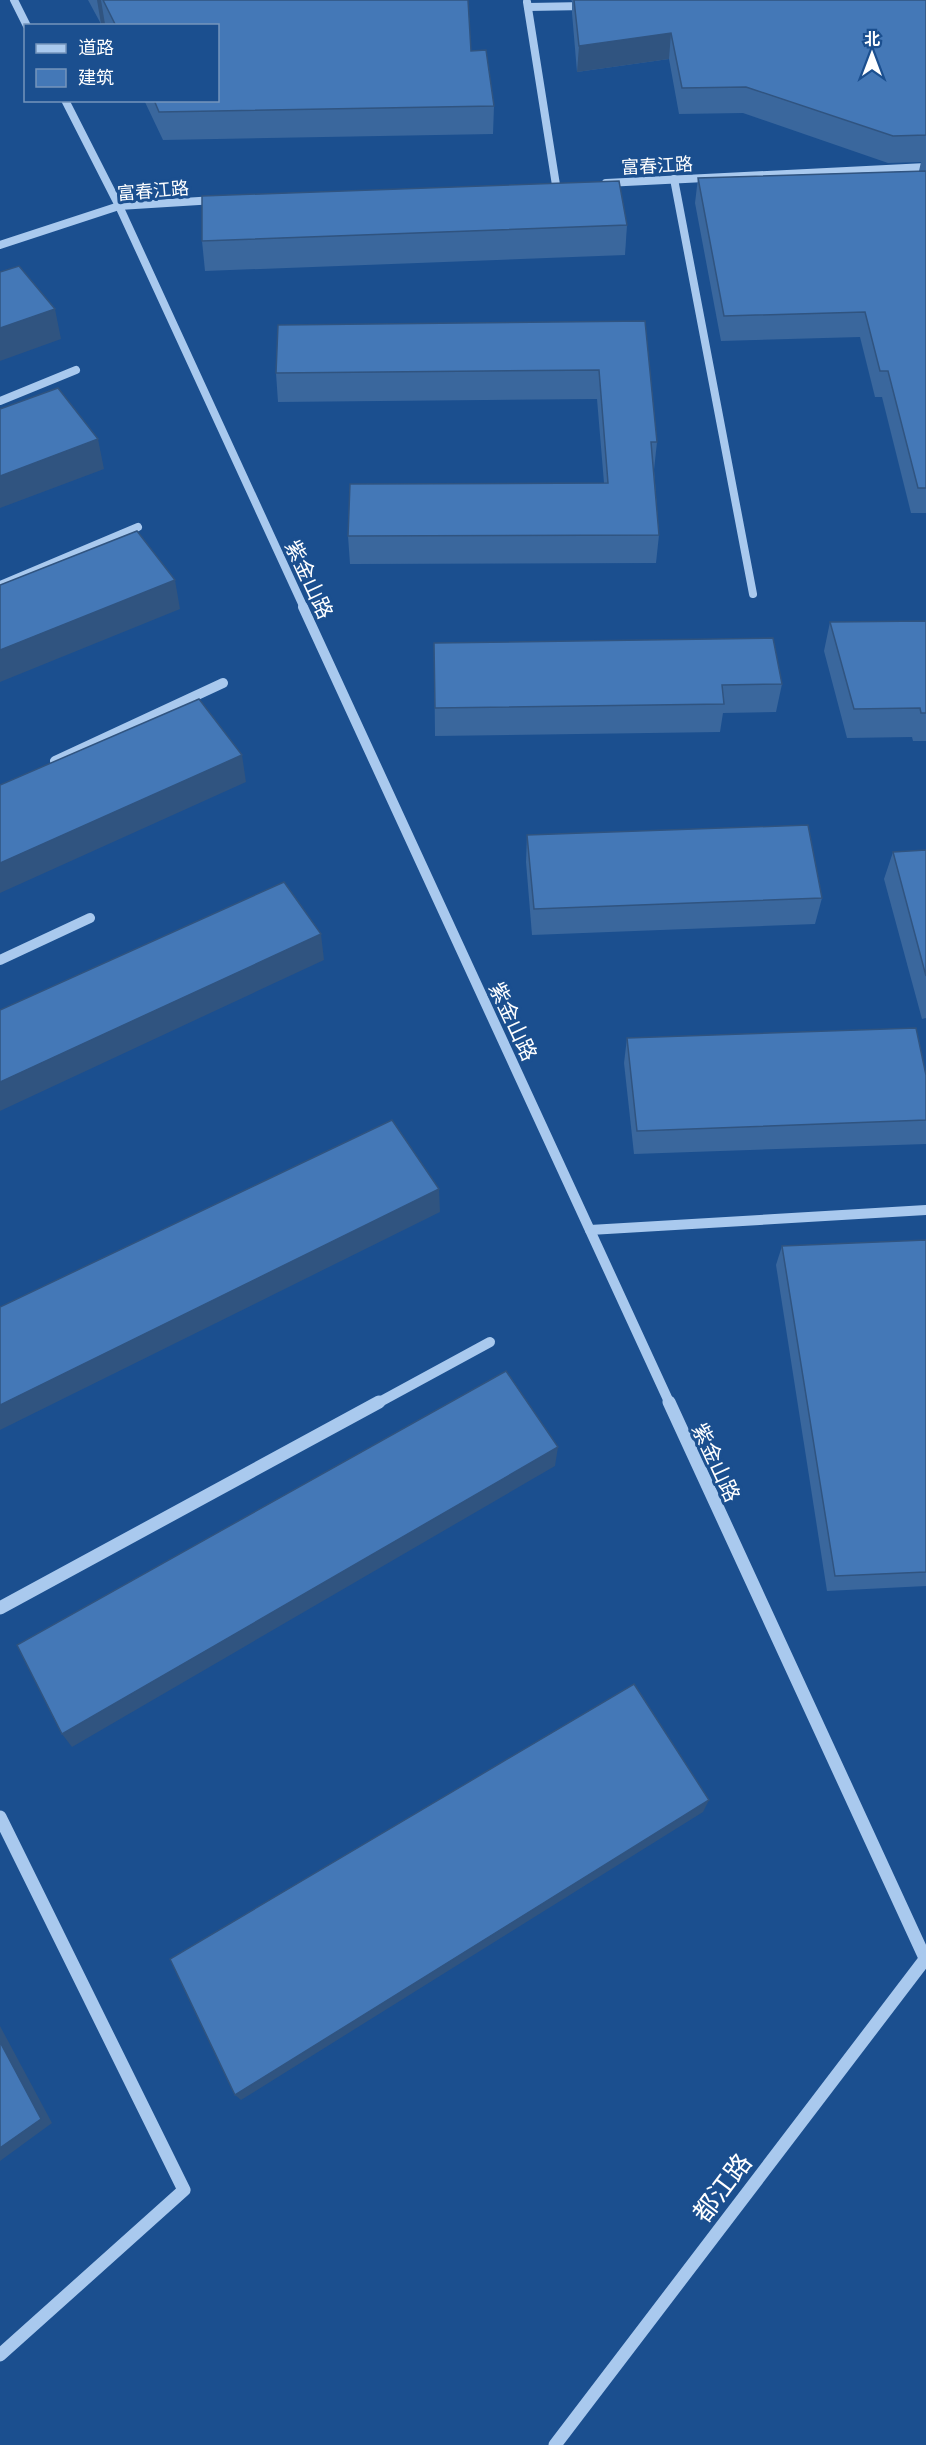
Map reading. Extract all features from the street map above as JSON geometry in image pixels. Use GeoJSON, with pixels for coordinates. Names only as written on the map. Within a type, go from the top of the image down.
{"type":"FeatureCollection","features":[{"type":"Feature","properties":{"kind":"street"},"geometry":{"type":"LineString","coordinates":[[14,0],[26,24]]}},
{"type":"Feature","properties":{"kind":"street"},"geometry":{"type":"LineString","coordinates":[[556,185],[528,4],[599,6]]}},
{"type":"Feature","properties":{"kind":"street","name":"紫金山路"},"geometry":{"type":"LineString","coordinates":[[66,102],[119,206],[926,1958]]}},
{"type":"Feature","properties":{"kind":"street","name":"富春江路"},"geometry":{"type":"LineString","coordinates":[[600,183],[926,166]]}},
{"type":"Feature","properties":{"kind":"street"},"geometry":{"type":"LineString","coordinates":[[675,179],[753,594]]}},
{"type":"Feature","properties":{"kind":"street"},"geometry":{"type":"LineString","coordinates":[[545,186],[567,184]]}},
{"type":"Feature","properties":{"kind":"street","name":"富春江路"},"geometry":{"type":"LineString","coordinates":[[0,244],[119,206],[228,200]]}},
{"type":"Feature","properties":{"kind":"street"},"geometry":{"type":"LineString","coordinates":[[0,401],[76,370]]}},
{"type":"Feature","properties":{"kind":"street"},"geometry":{"type":"LineString","coordinates":[[0,585],[138,527]]}},
{"type":"Feature","properties":{"kind":"street"},"geometry":{"type":"LineString","coordinates":[[42,767],[223,683]]}},
{"type":"Feature","properties":{"kind":"street"},"geometry":{"type":"LineString","coordinates":[[0,960],[90,918]]}},
{"type":"Feature","properties":{"kind":"street"},"geometry":{"type":"LineString","coordinates":[[590,1230],[926,1210]]}},
{"type":"Feature","properties":{"kind":"street"},"geometry":{"type":"LineString","coordinates":[[0,1608],[490,1342]]}},
{"type":"Feature","properties":{"kind":"street"},"geometry":{"type":"LineString","coordinates":[[0,1817],[184,2190],[0,2355]]}},
{"type":"Feature","properties":{"kind":"street","name":"都江路"},"geometry":{"type":"LineString","coordinates":[[555,2445],[926,1958]]}},
{"type":"Feature","properties":{"kind":"building"},"geometry":{"type":"Polygon","coordinates":[[[103,0],[468,0],[471,51],[486,50],[494,106],[159,112],[155,102],[219,102],[219,24],[115,24],[103,0]]]}},
{"type":"Feature","properties":{"kind":"building"},"geometry":{"type":"Polygon","coordinates":[[[574,0],[926,0],[926,135],[893,136],[746,87],[682,88],[671,33],[579,46],[574,0]]]}},
{"type":"Feature","properties":{"kind":"building"},"geometry":{"type":"Polygon","coordinates":[[[926,171],[926,488],[918,488],[888,371],[880,371],[865,312],[724,316],[698,178],[926,171]]]}},
{"type":"Feature","properties":{"kind":"building"},"geometry":{"type":"Polygon","coordinates":[[[619,181],[627,225],[202,241],[202,196],[619,181]]]}},
{"type":"Feature","properties":{"kind":"building"},"geometry":{"type":"Polygon","coordinates":[[[19,266],[55,309],[0,328],[0,272],[19,266]]]}},
{"type":"Feature","properties":{"kind":"building"},"geometry":{"type":"Polygon","coordinates":[[[645,321],[657,442],[651,442],[659,535],[348,536],[350,484],[608,483],[599,370],[276,373],[278,325],[645,321]]]}},
{"type":"Feature","properties":{"kind":"building"},"geometry":{"type":"Polygon","coordinates":[[[58,388],[98,439],[0,476],[0,409],[58,388]]]}},
{"type":"Feature","properties":{"kind":"building"},"geometry":{"type":"Polygon","coordinates":[[[137,531],[175,580],[0,650],[0,585],[137,531]]]}},
{"type":"Feature","properties":{"kind":"building"},"geometry":{"type":"Polygon","coordinates":[[[926,621],[926,713],[921,713],[920,708],[854,709],[830,622],[926,621]]]}},
{"type":"Feature","properties":{"kind":"building"},"geometry":{"type":"Polygon","coordinates":[[[773,638],[782,684],[722,685],[724,704],[435,708],[434,643],[773,638]]]}},
{"type":"Feature","properties":{"kind":"building"},"geometry":{"type":"Polygon","coordinates":[[[199,699],[242,755],[0,863],[0,785],[199,699]]]}},
{"type":"Feature","properties":{"kind":"building"},"geometry":{"type":"Polygon","coordinates":[[[808,825],[822,898],[534,909],[527,835],[808,825]]]}},
{"type":"Feature","properties":{"kind":"building"},"geometry":{"type":"Polygon","coordinates":[[[926,850],[926,976],[893,852],[926,850]]]}},
{"type":"Feature","properties":{"kind":"building"},"geometry":{"type":"Polygon","coordinates":[[[284,882],[321,934],[0,1082],[0,1010],[284,882]]]}},
{"type":"Feature","properties":{"kind":"building"},"geometry":{"type":"Polygon","coordinates":[[[916,1028],[926,1075],[926,1120],[637,1131],[627,1038],[916,1028]]]}},
{"type":"Feature","properties":{"kind":"building"},"geometry":{"type":"Polygon","coordinates":[[[392,1120],[439,1189],[0,1405],[0,1307],[392,1120]]]}},
{"type":"Feature","properties":{"kind":"building"},"geometry":{"type":"Polygon","coordinates":[[[926,1240],[926,1572],[835,1576],[782,1246],[926,1240]]]}},
{"type":"Feature","properties":{"kind":"building"},"geometry":{"type":"Polygon","coordinates":[[[506,1371],[558,1447],[62,1734],[17,1645],[506,1371]]]}},
{"type":"Feature","properties":{"kind":"building"},"geometry":{"type":"Polygon","coordinates":[[[634,1684],[709,1800],[235,2095],[170,1959],[634,1684]]]}},
{"type":"Feature","properties":{"kind":"building"},"geometry":{"type":"Polygon","coordinates":[[[0,2042],[41,2119],[0,2148],[0,2042]]]}}]}
